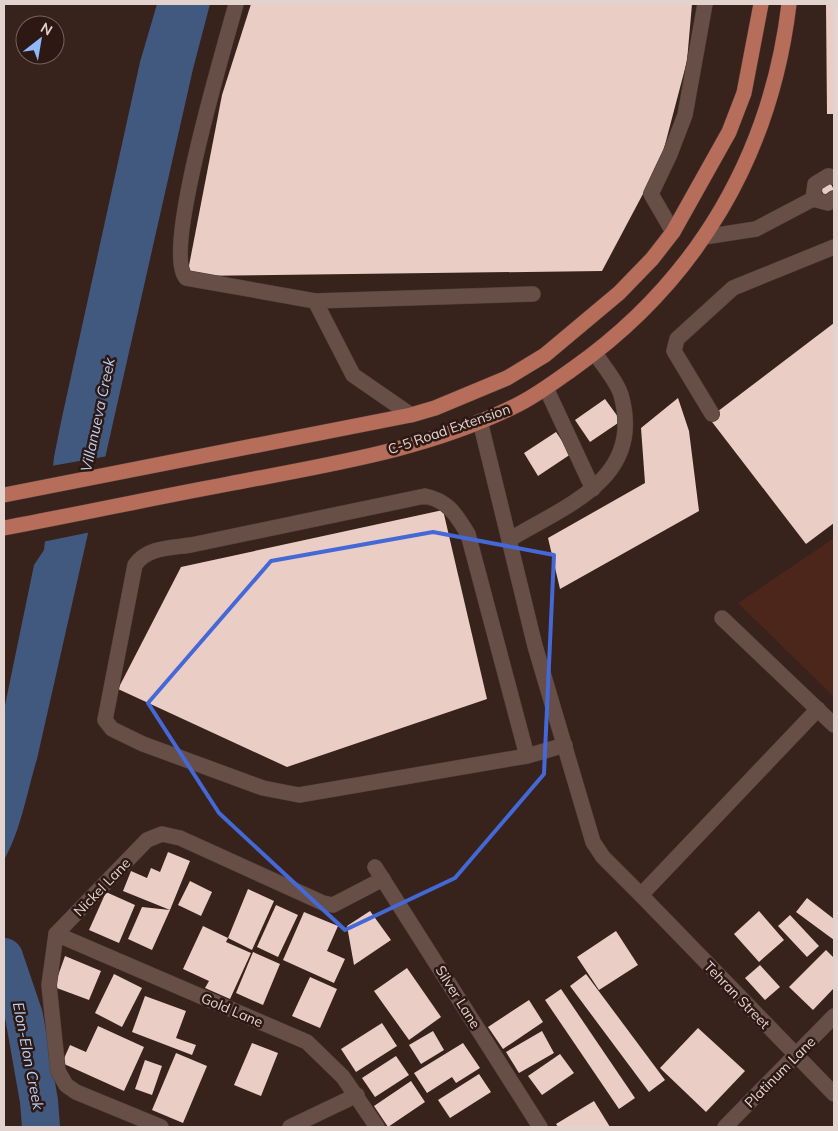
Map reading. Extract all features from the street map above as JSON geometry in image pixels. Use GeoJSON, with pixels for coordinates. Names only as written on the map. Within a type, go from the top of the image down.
{"type":"FeatureCollection","features":[{"type":"Feature","properties":{"kind":"main road","name":"C-5 Road Extension"},"geometry":{"type":"LineString","coordinates":[[4,495],[411,415],[436,408],[507,378],[545,355],[619,293],[673,232],[729,132],[744,93],[761,4]]}},
{"type":"Feature","properties":{"kind":"main road","name":"C-5 Road Extension"},"geometry":{"type":"LineString","coordinates":[[4,528],[370,457],[480,421],[514,407],[546,388],[595,353],[664,289],[685,265],[704,237],[734,186],[772,96],[785,38],[789,4]]}},
{"type":"Feature","properties":{"kind":"street"},"geometry":{"type":"LineString","coordinates":[[236,4],[187,193],[180,244],[180,262],[182,273],[186,278],[315,301],[533,294]]}},
{"type":"Feature","properties":{"kind":"street"},"geometry":{"type":"LineString","coordinates":[[673,232],[651,194],[685,115],[705,4]]}},
{"type":"Feature","properties":{"kind":"street"},"geometry":{"type":"LineString","coordinates":[[813,199],[815,184],[828,176],[834,177]]}},
{"type":"Feature","properties":{"kind":"street"},"geometry":{"type":"LineString","coordinates":[[704,237],[756,230],[813,199],[828,202],[834,198]]}},
{"type":"Feature","properties":{"kind":"street"},"geometry":{"type":"LineString","coordinates":[[712,414],[674,351],[677,339],[733,288],[834,247]]}},
{"type":"Feature","properties":{"kind":"street"},"geometry":{"type":"LineString","coordinates":[[315,301],[353,375],[411,415]]}},
{"type":"Feature","properties":{"kind":"street"},"geometry":{"type":"LineString","coordinates":[[509,540],[593,489],[612,471],[622,449],[626,429],[621,394],[595,353]]}},
{"type":"Feature","properties":{"kind":"street"},"geometry":{"type":"LineString","coordinates":[[546,388],[593,489]]}},
{"type":"Feature","properties":{"kind":"street","name":"Tehran Street"},"geometry":{"type":"LineString","coordinates":[[480,421],[535,646],[597,850],[834,1094]]}},
{"type":"Feature","properties":{"kind":"street"},"geometry":{"type":"LineString","coordinates":[[527,756],[468,534],[450,507],[439,499],[425,496],[191,545],[152,551],[140,557],[135,565],[105,720],[112,729],[143,744],[263,788],[299,795],[527,756],[564,745]]}},
{"type":"Feature","properties":{"kind":"street"},"geometry":{"type":"LineString","coordinates":[[722,618],[834,725]]}},
{"type":"Feature","properties":{"kind":"street"},"geometry":{"type":"LineString","coordinates":[[640,895],[818,709]]}},
{"type":"Feature","properties":{"kind":"street","name":"Nickel Lane"},"geometry":{"type":"LineString","coordinates":[[56,934],[147,840],[162,834],[180,838],[323,903],[333,905],[379,873]]}},
{"type":"Feature","properties":{"kind":"street","name":"Silver Lane"},"geometry":{"type":"LineString","coordinates":[[379,873],[540,1127]]}},
{"type":"Feature","properties":{"kind":"street"},"geometry":{"type":"LineString","coordinates":[[56,934],[49,985],[58,1071],[66,1085],[76,1092],[161,1127]]}},
{"type":"Feature","properties":{"kind":"street","name":"Gold Lane"},"geometry":{"type":"LineString","coordinates":[[56,934],[307,1042],[343,1077],[377,1127]]}},
{"type":"Feature","properties":{"kind":"street","name":"Platinum Lane"},"geometry":{"type":"LineString","coordinates":[[725,1127],[834,1016]]}},
{"type":"Feature","properties":{"kind":"street"},"geometry":{"type":"LineString","coordinates":[[290,1127],[357,1095]]}},
{"type":"Feature","properties":{"kind":"highlighted area"},"geometry":{"type":"Polygon","coordinates":[[[433,532],[554,555],[544,774],[455,878],[345,930],[219,813],[148,703],[271,561],[433,532]]]}},
{"type":"Feature","properties":{"kind":"shaded area"},"geometry":{"type":"Polygon","coordinates":[[[834,538],[834,697],[738,603],[834,538]]]}},
{"type":"Feature","properties":{"kind":"water","name":"Villanueva Creek"},"geometry":{"type":"Polygon","coordinates":[[[157,4],[210,4],[193,69],[37,759],[19,824],[4,860],[4,710],[34,565],[44,550],[54,457],[61,422],[140,62],[157,4]]]}},
{"type":"Feature","properties":{"kind":"pier"},"geometry":{"type":"Polygon","coordinates":[[[108,456],[91,532],[42,542],[51,466],[108,456]]]}},
{"type":"Feature","properties":{"kind":"building"},"geometry":{"type":"Polygon","coordinates":[[[251,4],[692,4],[687,61],[661,160],[602,271],[187,276],[222,95],[251,4]]]}},
{"type":"Feature","properties":{"kind":"building"},"geometry":{"type":"Polygon","coordinates":[[[826,4],[834,4],[834,114],[827,114],[826,4]]]}},
{"type":"Feature","properties":{"kind":"building"},"geometry":{"type":"Polygon","coordinates":[[[830,182],[834,190],[824,195],[820,187],[830,182]]]}},
{"type":"Feature","properties":{"kind":"building"},"geometry":{"type":"Polygon","coordinates":[[[834,323],[834,523],[806,544],[709,418],[834,323]]]}},
{"type":"Feature","properties":{"kind":"building"},"geometry":{"type":"Polygon","coordinates":[[[678,398],[689,431],[699,511],[560,589],[548,538],[645,483],[641,428],[678,398]]]}},
{"type":"Feature","properties":{"kind":"building"},"geometry":{"type":"Polygon","coordinates":[[[605,399],[621,421],[590,442],[575,420],[605,399]]]}},
{"type":"Feature","properties":{"kind":"building"},"geometry":{"type":"Polygon","coordinates":[[[556,432],[571,454],[538,476],[524,453],[556,432]]]}},
{"type":"Feature","properties":{"kind":"building"},"geometry":{"type":"Polygon","coordinates":[[[443,510],[487,699],[287,767],[118,689],[181,567],[443,510]]]}},
{"type":"Feature","properties":{"kind":"building"},"geometry":{"type":"Polygon","coordinates":[[[168,852],[190,861],[170,910],[123,891],[131,871],[147,878],[151,868],[160,872],[168,852]]]}},
{"type":"Feature","properties":{"kind":"building"},"geometry":{"type":"Polygon","coordinates":[[[190,881],[212,892],[201,916],[178,905],[190,881]]]}},
{"type":"Feature","properties":{"kind":"building"},"geometry":{"type":"Polygon","coordinates":[[[248,889],[274,901],[252,950],[228,938],[248,889]]]}},
{"type":"Feature","properties":{"kind":"building"},"geometry":{"type":"Polygon","coordinates":[[[106,892],[135,905],[119,943],[89,930],[106,892]]]}},
{"type":"Feature","properties":{"kind":"building"},"geometry":{"type":"Polygon","coordinates":[[[807,898],[834,919],[834,940],[796,912],[807,898]]]}},
{"type":"Feature","properties":{"kind":"building"},"geometry":{"type":"Polygon","coordinates":[[[276,905],[298,915],[278,957],[257,947],[276,905]]]}},
{"type":"Feature","properties":{"kind":"building"},"geometry":{"type":"Polygon","coordinates":[[[142,907],[170,910],[152,950],[128,939],[142,907]]]}},
{"type":"Feature","properties":{"kind":"building"},"geometry":{"type":"Polygon","coordinates":[[[370,911],[391,940],[354,965],[347,926],[370,911]]]}},
{"type":"Feature","properties":{"kind":"building"},"geometry":{"type":"Polygon","coordinates":[[[759,911],[784,940],[759,962],[734,934],[759,911]]]}},
{"type":"Feature","properties":{"kind":"building"},"geometry":{"type":"Polygon","coordinates":[[[304,912],[338,926],[327,951],[345,959],[334,983],[283,960],[304,912]]]}},
{"type":"Feature","properties":{"kind":"building"},"geometry":{"type":"Polygon","coordinates":[[[790,915],[819,946],[807,957],[778,926],[790,915]]]}},
{"type":"Feature","properties":{"kind":"building"},"geometry":{"type":"Polygon","coordinates":[[[203,926],[228,938],[226,942],[251,953],[230,999],[205,988],[209,981],[183,969],[203,926]]]}},
{"type":"Feature","properties":{"kind":"building"},"geometry":{"type":"Polygon","coordinates":[[[616,931],[638,965],[599,990],[577,957],[616,931]]]}},
{"type":"Feature","properties":{"kind":"building"},"geometry":{"type":"Polygon","coordinates":[[[826,950],[834,958],[834,988],[813,1010],[789,987],[826,950]]]}},
{"type":"Feature","properties":{"kind":"building"},"geometry":{"type":"Polygon","coordinates":[[[253,952],[280,964],[263,1005],[236,993],[253,952]]]}},
{"type":"Feature","properties":{"kind":"building"},"geometry":{"type":"Polygon","coordinates":[[[65,956],[101,971],[89,1000],[54,987],[65,956]]]}},
{"type":"Feature","properties":{"kind":"building"},"geometry":{"type":"Polygon","coordinates":[[[760,965],[780,987],[765,1000],[745,978],[760,965]]]}},
{"type":"Feature","properties":{"kind":"building"},"geometry":{"type":"Polygon","coordinates":[[[407,968],[441,1017],[409,1040],[374,991],[407,968]]]}},
{"type":"Feature","properties":{"kind":"building"},"geometry":{"type":"Polygon","coordinates":[[[114,974],[142,988],[122,1027],[95,1013],[114,974]]]}},
{"type":"Feature","properties":{"kind":"building"},"geometry":{"type":"Polygon","coordinates":[[[586,974],[665,1080],[649,1092],[570,986],[586,974]]]}},
{"type":"Feature","properties":{"kind":"building"},"geometry":{"type":"Polygon","coordinates":[[[310,977],[337,989],[320,1028],[292,1016],[310,977]]]}},
{"type":"Feature","properties":{"kind":"building"},"geometry":{"type":"Polygon","coordinates":[[[561,989],[635,1098],[619,1109],[545,1000],[561,989]]]}},
{"type":"Feature","properties":{"kind":"building"},"geometry":{"type":"Polygon","coordinates":[[[145,996],[186,1011],[176,1038],[196,1045],[192,1055],[132,1032],[145,996]]]}},
{"type":"Feature","properties":{"kind":"building"},"geometry":{"type":"Polygon","coordinates":[[[529,1000],[543,1022],[503,1049],[488,1027],[529,1000]]]}},
{"type":"Feature","properties":{"kind":"building"},"geometry":{"type":"Polygon","coordinates":[[[382,1023],[397,1046],[356,1072],[341,1049],[382,1023]]]}},
{"type":"Feature","properties":{"kind":"building"},"geometry":{"type":"Polygon","coordinates":[[[98,1026],[144,1047],[124,1091],[62,1063],[70,1045],[86,1052],[98,1026]]]}},
{"type":"Feature","properties":{"kind":"building"},"geometry":{"type":"Polygon","coordinates":[[[698,1028],[745,1071],[706,1112],[660,1068],[698,1028]]]}},
{"type":"Feature","properties":{"kind":"building"},"geometry":{"type":"Polygon","coordinates":[[[433,1031],[444,1050],[421,1064],[409,1045],[433,1031]]]}},
{"type":"Feature","properties":{"kind":"building"},"geometry":{"type":"Polygon","coordinates":[[[542,1031],[554,1053],[519,1073],[506,1052],[542,1031]]]}},
{"type":"Feature","properties":{"kind":"building"},"geometry":{"type":"Polygon","coordinates":[[[252,1043],[278,1053],[261,1096],[234,1085],[252,1043]]]}},
{"type":"Feature","properties":{"kind":"building"},"geometry":{"type":"Polygon","coordinates":[[[463,1043],[480,1068],[456,1083],[452,1077],[427,1093],[414,1073],[463,1043]]]}},
{"type":"Feature","properties":{"kind":"building"},"geometry":{"type":"Polygon","coordinates":[[[176,1053],[207,1066],[183,1123],[152,1110],[176,1053]]]}},
{"type":"Feature","properties":{"kind":"building"},"geometry":{"type":"Polygon","coordinates":[[[560,1054],[574,1073],[542,1095],[528,1076],[560,1054]]]}},
{"type":"Feature","properties":{"kind":"building"},"geometry":{"type":"Polygon","coordinates":[[[396,1056],[409,1075],[375,1097],[362,1078],[396,1056]]]}},
{"type":"Feature","properties":{"kind":"building"},"geometry":{"type":"Polygon","coordinates":[[[145,1060],[162,1066],[152,1095],[135,1089],[145,1060]]]}},
{"type":"Feature","properties":{"kind":"building"},"geometry":{"type":"Polygon","coordinates":[[[479,1074],[491,1092],[450,1118],[438,1100],[479,1074]]]}},
{"type":"Feature","properties":{"kind":"building"},"geometry":{"type":"Polygon","coordinates":[[[411,1081],[425,1102],[388,1127],[374,1106],[411,1081]]]}},
{"type":"Feature","properties":{"kind":"building"},"geometry":{"type":"Polygon","coordinates":[[[594,1101],[610,1127],[558,1127],[556,1124],[594,1101]]]}},
{"type":"Feature","properties":{"kind":"waterway","name":"Elon-Elon Creek"},"geometry":{"type":"LineString","coordinates":[[4,957],[24,1016],[39,1101],[41,1127]]}}]}
